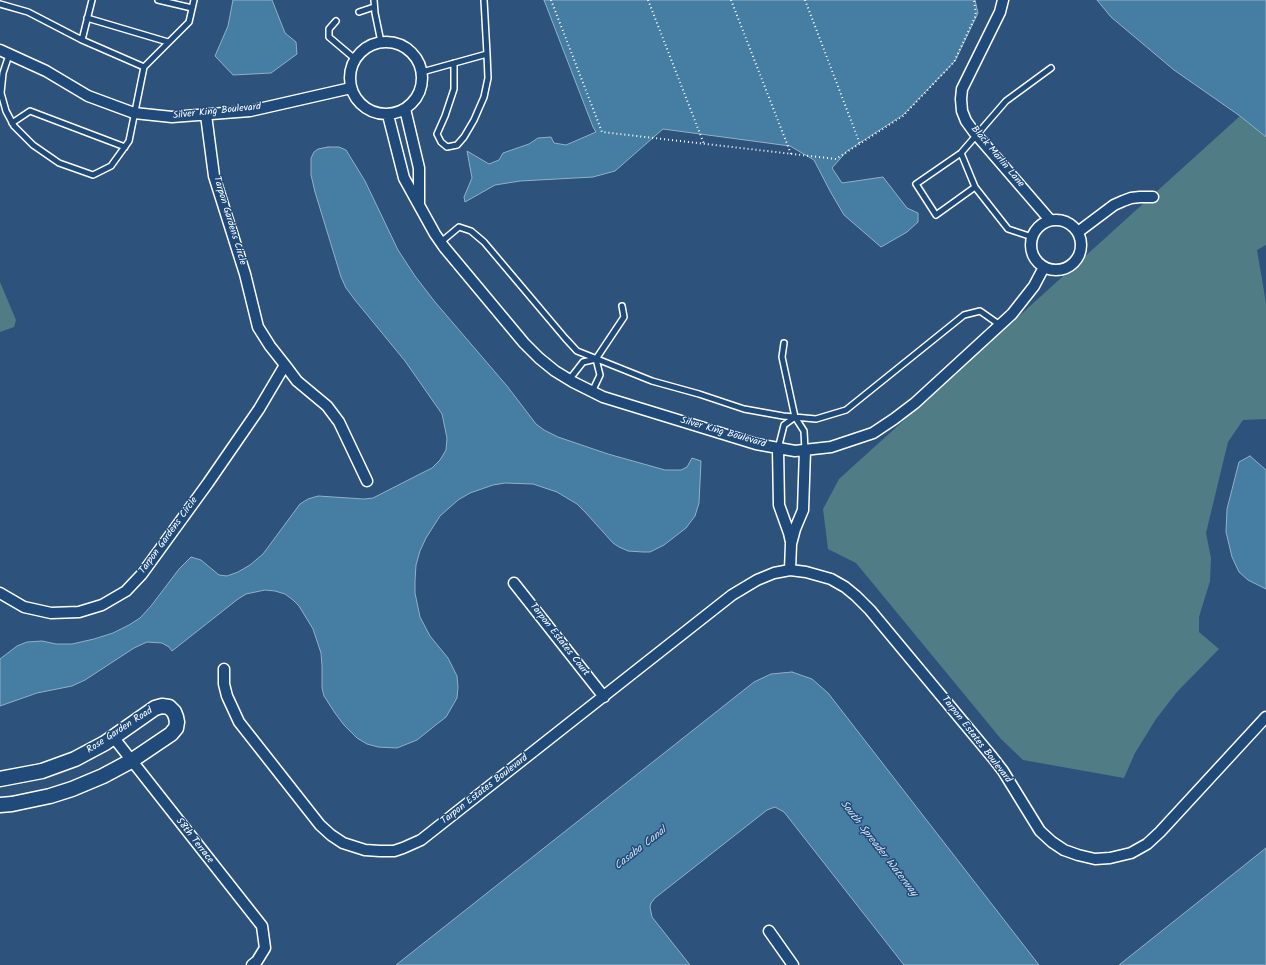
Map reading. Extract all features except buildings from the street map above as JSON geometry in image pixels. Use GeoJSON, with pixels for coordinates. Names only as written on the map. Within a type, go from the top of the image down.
{"type":"FeatureCollection","features":[{"type":"Feature","properties":{"kind":"street","name":"Black Marlin Lane"},"geometry":{"type":"LineString","coordinates":[[1003,0],[1000,12],[962,89],[962,111],[966,121],[977,135],[1050,220]]}},
{"type":"Feature","properties":{"kind":"street"},"geometry":{"type":"LineString","coordinates":[[381,42],[403,46],[412,53],[422,72],[422,83],[419,93],[413,102],[405,109],[388,115],[376,113],[365,108],[356,99],[351,88],[350,78],[351,68],[355,59],[362,51],[371,45],[381,42]]}},
{"type":"Feature","properties":{"kind":"street","name":"Silver King Boulevard"},"geometry":{"type":"LineString","coordinates":[[5,52],[46,71],[88,96],[134,113],[172,117],[250,111],[351,88]]}},
{"type":"Feature","properties":{"kind":"street","name":"Silver King Boulevard"},"geometry":{"type":"LineString","coordinates":[[405,109],[419,168],[419,205]]}},
{"type":"Feature","properties":{"kind":"street","name":"Tarpon Gardens Circle"},"geometry":{"type":"LineString","coordinates":[[206,115],[214,176],[246,274],[258,327],[270,346],[297,381],[327,406],[339,422],[367,482]]}},
{"type":"Feature","properties":{"kind":"street","name":"Silver King Boulevard"},"geometry":{"type":"LineString","coordinates":[[388,115],[404,178],[441,242],[524,344],[555,371],[592,392],[748,442],[778,449],[795,451],[831,448],[873,433],[894,419],[915,403],[1012,314],[1026,298],[1044,267]]}},
{"type":"Feature","properties":{"kind":"street"},"geometry":{"type":"LineString","coordinates":[[1078,232],[1114,205],[1131,198],[1153,197]]}},
{"type":"Feature","properties":{"kind":"street"},"geometry":{"type":"LineString","coordinates":[[1058,219],[1066,221],[1078,232],[1081,239],[1079,256],[1068,267],[1060,270],[1052,270],[1044,267],[1037,261],[1031,246],[1032,237],[1036,229],[1042,224],[1050,220],[1058,219]]}},
{"type":"Feature","properties":{"kind":"street","name":"Tarpon Gardens Circle"},"geometry":{"type":"LineString","coordinates":[[0,593],[24,607],[51,613],[79,612],[102,605],[126,590],[142,574],[212,476],[259,409],[285,365]]}},
{"type":"Feature","properties":{"kind":"street"},"geometry":{"type":"LineString","coordinates":[[778,449],[779,505],[789,533],[791,544],[790,570]]}},
{"type":"Feature","properties":{"kind":"street"},"geometry":{"type":"LineString","coordinates":[[791,544],[795,529],[804,510],[805,450]]}},
{"type":"Feature","properties":{"kind":"street","name":"Tarpon Estates Boulevard"},"geometry":{"type":"LineString","coordinates":[[224,669],[224,684],[227,696],[239,722],[320,825],[331,835],[354,848],[380,851],[394,851],[421,840],[745,586],[757,580],[790,570],[806,572],[831,579],[845,587],[856,596],[870,610],[993,758],[1003,771],[1040,831],[1058,846],[1078,855],[1095,859],[1110,858],[1131,853],[1147,844],[1160,832],[1266,717]]}},
{"type":"Feature","properties":{"kind":"street","name":"Tarpon Estates Court"},"geometry":{"type":"LineString","coordinates":[[514,583],[604,696]]}},
{"type":"Feature","properties":{"kind":"street","name":"Rose Garden Road"},"geometry":{"type":"LineString","coordinates":[[0,779],[29,774],[59,766],[114,738],[155,708],[162,706],[169,707],[174,712],[177,722],[176,728],[171,734],[131,761],[103,776],[72,789],[32,800],[0,805]]}},
{"type":"Feature","properties":{"kind":"street","name":"58th Terrace"},"geometry":{"type":"LineString","coordinates":[[114,738],[262,926],[265,948],[257,961],[252,965]]}},
{"type":"Feature","properties":{"kind":"street"},"geometry":{"type":"LineString","coordinates":[[769,931],[793,965]]}},
{"type":"Feature","properties":{"kind":"lane"},"geometry":{"type":"LineString","coordinates":[[82,40],[92,0]]}},
{"type":"Feature","properties":{"kind":"lane"},"geometry":{"type":"LineString","coordinates":[[158,0],[192,8]]}},
{"type":"Feature","properties":{"kind":"lane"},"geometry":{"type":"LineString","coordinates":[[5,52],[1,93],[6,111],[12,122],[33,145],[59,163],[93,175],[111,166],[129,141],[144,67],[189,22],[194,0]]}},
{"type":"Feature","properties":{"kind":"lane"},"geometry":{"type":"LineString","coordinates":[[374,0],[381,42]]}},
{"type":"Feature","properties":{"kind":"lane"},"geometry":{"type":"LineString","coordinates":[[454,63],[454,89],[437,134],[441,142],[447,147],[456,144],[464,137],[474,120],[484,97],[488,78],[484,0]]}},
{"type":"Feature","properties":{"kind":"lane"},"geometry":{"type":"LineString","coordinates":[[0,4],[28,12],[82,40],[144,67]]}},
{"type":"Feature","properties":{"kind":"lane"},"geometry":{"type":"LineString","coordinates":[[359,12],[374,7]]}},
{"type":"Feature","properties":{"kind":"lane"},"geometry":{"type":"LineString","coordinates":[[87,18],[168,42]]}},
{"type":"Feature","properties":{"kind":"lane"},"geometry":{"type":"LineString","coordinates":[[336,21],[329,29],[329,37],[355,59]]}},
{"type":"Feature","properties":{"kind":"lane"},"geometry":{"type":"LineString","coordinates":[[422,72],[487,54]]}},
{"type":"Feature","properties":{"kind":"lane"},"geometry":{"type":"LineString","coordinates":[[975,188],[936,215],[916,184],[961,153],[1006,101],[1051,68]]}},
{"type":"Feature","properties":{"kind":"lane"},"geometry":{"type":"LineString","coordinates":[[12,122],[30,111],[125,147]]}},
{"type":"Feature","properties":{"kind":"lane"},"geometry":{"type":"LineString","coordinates":[[961,153],[975,188],[1008,229],[1032,237]]}},
{"type":"Feature","properties":{"kind":"lane"},"geometry":{"type":"LineString","coordinates":[[441,242],[459,228],[471,230],[484,242],[577,351],[652,381],[699,394],[744,409],[795,417],[816,419],[846,410],[964,315],[980,311],[1000,325]]}},
{"type":"Feature","properties":{"kind":"lane"},"geometry":{"type":"LineString","coordinates":[[569,380],[583,362],[596,359],[624,317],[622,306]]}},
{"type":"Feature","properties":{"kind":"lane"},"geometry":{"type":"LineString","coordinates":[[784,343],[782,357],[795,417],[804,431],[805,450]]}},
{"type":"Feature","properties":{"kind":"lane"},"geometry":{"type":"LineString","coordinates":[[592,392],[600,375],[596,359]]}},
{"type":"Feature","properties":{"kind":"lane"},"geometry":{"type":"LineString","coordinates":[[778,449],[784,425],[795,417]]}},
{"type":"Feature","properties":{"kind":"path"},"geometry":{"type":"LineString","coordinates":[[551,0],[602,132],[836,159],[903,116],[954,62],[976,15],[974,0]]}},
{"type":"Feature","properties":{"kind":"path"},"geometry":{"type":"LineString","coordinates":[[648,0],[704,144]]}},
{"type":"Feature","properties":{"kind":"path"},"geometry":{"type":"LineString","coordinates":[[731,0],[791,154]]}},
{"type":"Feature","properties":{"kind":"path"},"geometry":{"type":"LineString","coordinates":[[805,0],[860,144]]}},
{"type":"Feature","properties":{"kind":"green space"},"geometry":{"type":"Polygon","coordinates":[[[1240,116],[1266,137],[1266,245],[1257,250],[1266,303],[1266,419],[1243,420],[1228,442],[1206,533],[1211,558],[1210,581],[1199,617],[1199,632],[1219,649],[1177,692],[1156,719],[1135,753],[1124,778],[1023,760],[1001,739],[856,563],[828,549],[823,509],[839,479],[1240,116]]]}},
{"type":"Feature","properties":{"kind":"green space"},"geometry":{"type":"Polygon","coordinates":[[[0,282],[16,320],[14,327],[0,332],[0,282]]]}},
{"type":"Feature","properties":{"kind":"water"},"geometry":{"type":"Polygon","coordinates":[[[233,0],[272,0],[285,33],[296,42],[297,54],[271,73],[233,75],[215,56],[228,26],[233,0]]]}},
{"type":"Feature","properties":{"kind":"water"},"geometry":{"type":"Polygon","coordinates":[[[544,0],[975,0],[978,13],[955,61],[903,115],[847,151],[832,168],[842,183],[883,177],[907,208],[918,213],[918,222],[907,232],[881,247],[844,215],[814,160],[790,146],[663,129],[615,171],[593,177],[520,181],[495,185],[465,202],[464,197],[472,178],[467,151],[489,164],[499,160],[503,153],[529,144],[538,138],[551,137],[554,143],[566,145],[596,132],[544,0]]]}},
{"type":"Feature","properties":{"kind":"water"},"geometry":{"type":"Polygon","coordinates":[[[1097,0],[1266,0],[1266,137],[1240,116],[1174,70],[1111,17],[1097,0]]]}},
{"type":"Feature","properties":{"kind":"water"},"geometry":{"type":"Polygon","coordinates":[[[339,147],[346,150],[365,181],[398,250],[415,276],[435,302],[507,386],[536,424],[558,437],[608,454],[665,470],[681,470],[687,467],[692,458],[701,461],[699,503],[695,516],[686,528],[664,545],[650,552],[628,551],[613,543],[577,504],[557,492],[533,484],[505,483],[493,485],[470,493],[458,500],[440,516],[426,538],[416,565],[415,581],[415,593],[420,617],[430,636],[448,658],[457,676],[457,698],[446,717],[417,740],[397,748],[378,747],[367,744],[357,738],[344,725],[324,696],[322,688],[321,653],[313,629],[299,606],[293,600],[285,594],[275,591],[265,590],[246,594],[172,651],[169,647],[162,643],[147,642],[134,648],[85,680],[72,686],[37,693],[0,706],[0,659],[17,646],[27,642],[42,641],[56,644],[72,644],[113,633],[140,618],[179,569],[191,557],[201,560],[219,575],[227,576],[238,572],[250,565],[263,554],[300,504],[308,499],[318,496],[364,499],[373,498],[432,468],[440,460],[446,450],[447,438],[442,414],[405,361],[346,288],[341,277],[311,175],[311,158],[314,152],[318,149],[339,147]]]}},
{"type":"Feature","properties":{"kind":"water"},"geometry":{"type":"Polygon","coordinates":[[[1250,456],[1266,470],[1266,589],[1248,580],[1239,572],[1232,557],[1226,532],[1227,509],[1239,462],[1250,456]]]}},
{"type":"Feature","properties":{"kind":"water"},"geometry":{"type":"Polygon","coordinates":[[[792,672],[812,679],[828,693],[1039,965],[904,965],[784,812],[775,807],[767,810],[655,898],[651,903],[650,907],[652,917],[690,965],[396,965],[754,682],[771,674],[792,672]]]}},
{"type":"Feature","properties":{"kind":"water"},"geometry":{"type":"Polygon","coordinates":[[[1266,848],[1266,965],[1119,965],[1266,848]]]}},
{"type":"Feature","properties":{"kind":"water label","name":"Casaba Canal"},"geometry":{"type":"Point","coordinates":[641,849]}},
{"type":"Feature","properties":{"kind":"water label","name":"South Spreader Waterway"},"geometry":{"type":"Point","coordinates":[878,849]}}]}
